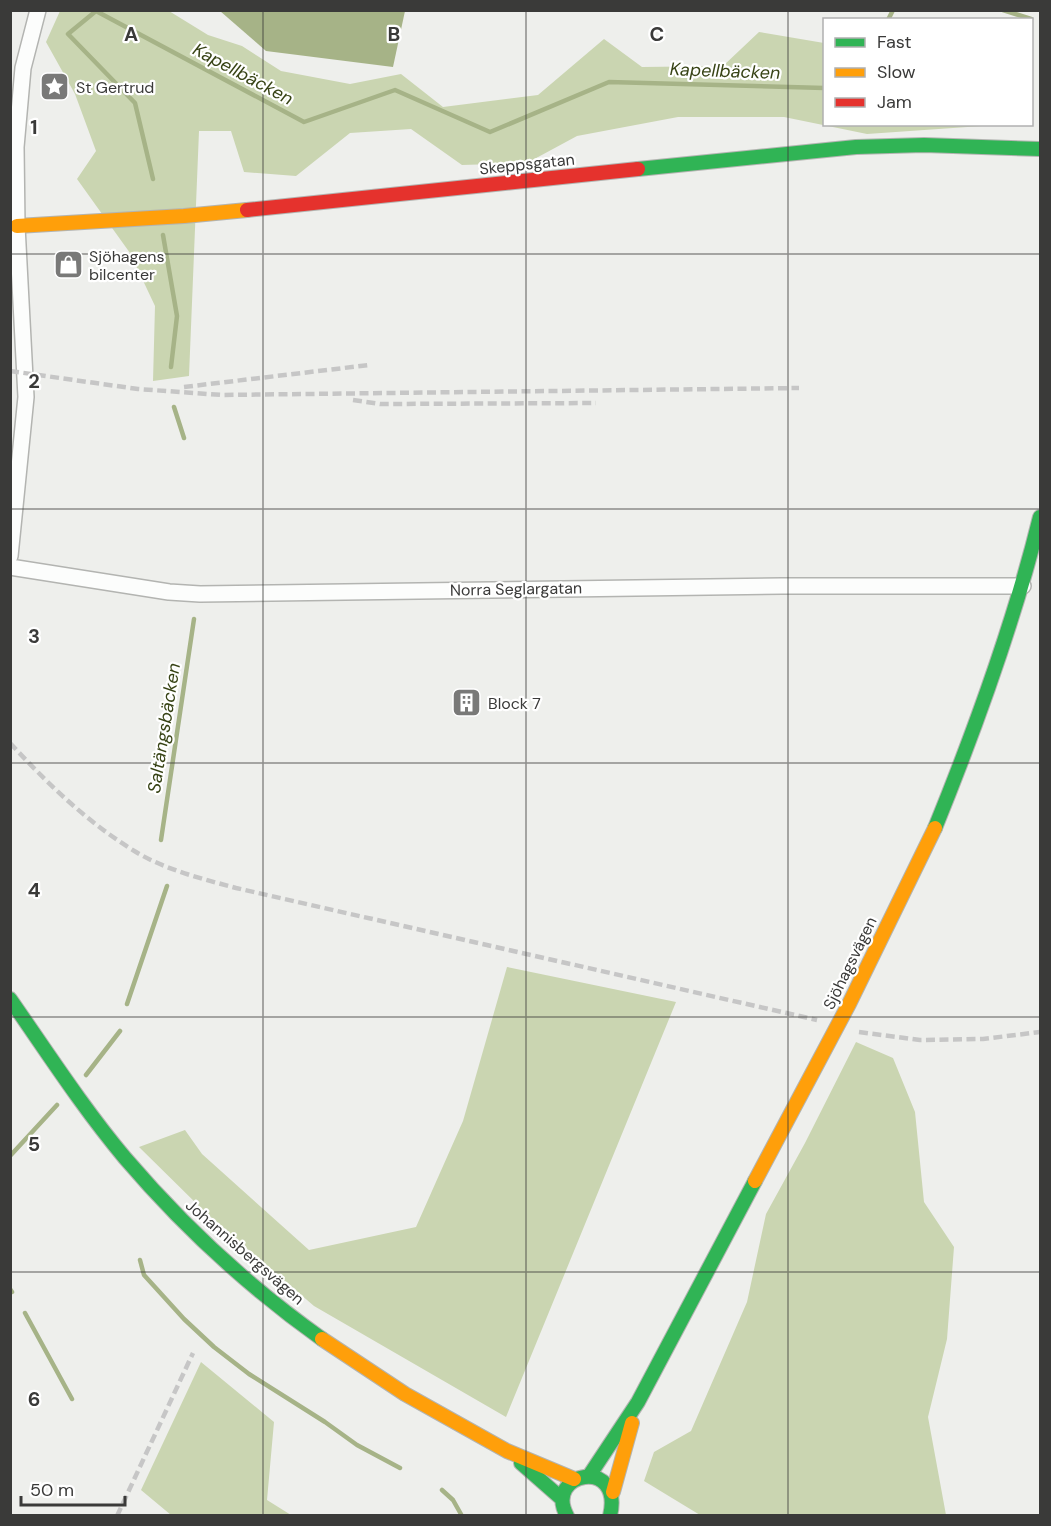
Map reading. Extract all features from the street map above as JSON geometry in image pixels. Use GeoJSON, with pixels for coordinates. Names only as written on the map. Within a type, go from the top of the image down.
{"type":"FeatureCollection","features":[{"type":"Feature","properties":{"kind":"main road","name":"Skeppsgatan"},"geometry":{"type":"LineString","coordinates":[[17,226],[196,215],[856,147],[924,145],[1041,149]]}},
{"type":"Feature","properties":{"kind":"main road","name":"Sjöhagsvägen"},"geometry":{"type":"LineString","coordinates":[[589,1476],[638,1402],[849,1004],[935,828],[964,754],[1023,586],[1041,517]]}},
{"type":"Feature","properties":{"kind":"main road","name":"Johannisbergsvägen"},"geometry":{"type":"LineString","coordinates":[[10,987],[20,1012]]}},
{"type":"Feature","properties":{"kind":"main road","name":"Johannisbergsvägen"},"geometry":{"type":"LineString","coordinates":[[10,999],[70,1086],[110,1138],[170,1208],[202,1241],[300,1323],[405,1394],[507,1451],[574,1479]]}},
{"type":"Feature","properties":{"kind":"main road","name":"Sjöhagsvägen"},"geometry":{"type":"LineString","coordinates":[[615,1505],[638,1402]]}},
{"type":"Feature","properties":{"kind":"main road","name":"Johannisbergsvägen"},"geometry":{"type":"LineString","coordinates":[[507,1451],[564,1510]]}},
{"type":"Feature","properties":{"kind":"main road"},"geometry":{"type":"LineString","coordinates":[[564,1510],[566,1488],[574,1479],[585,1475],[596,1476],[606,1482],[615,1505]]}},
{"type":"Feature","properties":{"kind":"street"},"geometry":{"type":"LineString","coordinates":[[10,556],[26,396],[17,226],[17,68],[38,10]]}},
{"type":"Feature","properties":{"kind":"street","name":"Norra Seglargatan"},"geometry":{"type":"LineString","coordinates":[[10,567],[169,592],[200,594],[782,586],[1023,586]]}},
{"type":"Feature","properties":{"kind":"shaded area"},"geometry":{"type":"Polygon","coordinates":[[[60,11],[169,11],[208,35],[242,46],[281,71],[350,84],[401,74],[443,107],[538,95],[604,39],[642,67],[723,66],[759,32],[823,43],[823,125],[784,117],[678,117],[577,136],[527,163],[462,165],[411,129],[350,133],[296,176],[244,172],[231,131],[199,131],[189,376],[153,381],[155,306],[130,253],[77,179],[96,151],[75,94],[46,42],[60,11]]]}},
{"type":"Feature","properties":{"kind":"shaded area"},"geometry":{"type":"Polygon","coordinates":[[[220,11],[405,11],[393,67],[266,51],[220,11]]]}},
{"type":"Feature","properties":{"kind":"shaded area"},"geometry":{"type":"Polygon","coordinates":[[[828,126],[982,126],[867,134],[828,126]]]}},
{"type":"Feature","properties":{"kind":"shaded area"},"geometry":{"type":"Polygon","coordinates":[[[507,967],[676,1002],[506,1417],[314,1306],[207,1214],[139,1147],[185,1130],[202,1154],[309,1250],[416,1227],[463,1121],[507,967]]]}},
{"type":"Feature","properties":{"kind":"shaded area"},"geometry":{"type":"Polygon","coordinates":[[[856,1042],[893,1058],[915,1112],[924,1202],[954,1247],[947,1339],[928,1417],[946,1515],[700,1515],[644,1481],[654,1452],[691,1431],[747,1302],[766,1214],[856,1042]]]}},
{"type":"Feature","properties":{"kind":"shaded area"},"geometry":{"type":"Polygon","coordinates":[[[201,1362],[274,1422],[267,1500],[291,1515],[171,1515],[141,1490],[201,1362]]]}},
{"type":"Feature","properties":{"kind":"waterway","name":"Kapellbäcken"},"geometry":{"type":"LineString","coordinates":[[889,18],[893,10]]}},
{"type":"Feature","properties":{"kind":"waterway","name":"Kapellbäcken"},"geometry":{"type":"LineString","coordinates":[[1003,10],[1028,18]]}},
{"type":"Feature","properties":{"kind":"waterway","name":"Kapellbäcken"},"geometry":{"type":"LineString","coordinates":[[153,179],[135,103],[68,34],[96,11],[304,122],[395,90],[490,132],[609,82],[823,88]]}},
{"type":"Feature","properties":{"kind":"waterway","name":"Saltängsbäcken"},"geometry":{"type":"LineString","coordinates":[[163,235],[177,316],[171,367]]}},
{"type":"Feature","properties":{"kind":"waterway","name":"Saltängsbäcken"},"geometry":{"type":"LineString","coordinates":[[174,407],[184,438]]}},
{"type":"Feature","properties":{"kind":"waterway","name":"Saltängsbäcken"},"geometry":{"type":"LineString","coordinates":[[161,840],[194,619]]}},
{"type":"Feature","properties":{"kind":"waterway","name":"Saltängsbäcken"},"geometry":{"type":"LineString","coordinates":[[127,1004],[167,886]]}},
{"type":"Feature","properties":{"kind":"waterway","name":"Saltängsbäcken"},"geometry":{"type":"LineString","coordinates":[[86,1075],[120,1031]]}},
{"type":"Feature","properties":{"kind":"waterway","name":"Saltängsbäcken"},"geometry":{"type":"LineString","coordinates":[[10,1156],[57,1105]]}},
{"type":"Feature","properties":{"kind":"waterway"},"geometry":{"type":"LineString","coordinates":[[140,1260],[144,1275],[184,1319],[214,1347],[249,1374],[357,1445],[400,1468]]}},
{"type":"Feature","properties":{"kind":"waterway","name":"Saltängsbäcken"},"geometry":{"type":"LineString","coordinates":[[25,1313],[72,1399]]}},
{"type":"Feature","properties":{"kind":"waterway"},"geometry":{"type":"LineString","coordinates":[[442,1490],[453,1500],[462,1516]]}},
{"type":"Feature","properties":{"kind":"railway"},"geometry":{"type":"LineString","coordinates":[[184,387],[369,365]]}},
{"type":"Feature","properties":{"kind":"railway"},"geometry":{"type":"LineString","coordinates":[[10,371],[138,389],[222,395],[799,388]]}},
{"type":"Feature","properties":{"kind":"railway"},"geometry":{"type":"LineString","coordinates":[[353,400],[380,404],[596,403]]}},
{"type":"Feature","properties":{"kind":"railway"},"geometry":{"type":"LineString","coordinates":[[10,743],[54,788],[118,841],[160,864],[185,873],[236,888],[817,1020]]}},
{"type":"Feature","properties":{"kind":"railway"},"geometry":{"type":"LineString","coordinates":[[859,1032],[920,1040],[983,1039],[1040,1032]]}},
{"type":"Feature","properties":{"kind":"railway"},"geometry":{"type":"LineString","coordinates":[[117,1516],[193,1353]]}},
{"type":"Feature","properties":{"kind":"traffic: fast"},"geometry":{"type":"LineString","coordinates":[[638,169],[856,147],[924,145],[1040,149]]}},
{"type":"Feature","properties":{"kind":"traffic: fast"},"geometry":{"type":"LineString","coordinates":[[935,828],[993,674],[1030,557],[1040,517]]}},
{"type":"Feature","properties":{"kind":"traffic: fast"},"geometry":{"type":"LineString","coordinates":[[10,999],[95,1120],[147,1183],[243,1277],[322,1339]]}},
{"type":"Feature","properties":{"kind":"traffic: fast"},"geometry":{"type":"LineString","coordinates":[[589,1476],[638,1402],[755,1181]]}},
{"type":"Feature","properties":{"kind":"traffic: fast"},"geometry":{"type":"LineString","coordinates":[[521,1463],[562,1499]]}},
{"type":"Feature","properties":{"kind":"traffic: fast"},"geometry":{"type":"LineString","coordinates":[[567,1516],[563,1501],[566,1489],[574,1481],[585,1477],[596,1478],[606,1484],[611,1497],[610,1516]]}},
{"type":"Feature","properties":{"kind":"traffic: slow"},"geometry":{"type":"LineString","coordinates":[[17,226],[247,210]]}},
{"type":"Feature","properties":{"kind":"traffic: slow"},"geometry":{"type":"LineString","coordinates":[[755,1181],[849,1004],[935,828]]}},
{"type":"Feature","properties":{"kind":"traffic: slow"},"geometry":{"type":"LineString","coordinates":[[322,1339],[405,1394],[507,1451],[574,1479]]}},
{"type":"Feature","properties":{"kind":"traffic: slow"},"geometry":{"type":"LineString","coordinates":[[613,1492],[632,1423]]}},
{"type":"Feature","properties":{"kind":"traffic: jam"},"geometry":{"type":"LineString","coordinates":[[247,210],[638,169]]}},
{"type":"Feature","properties":{"kind":"place","name":"St Gertrud"},"geometry":{"type":"Point","coordinates":[55,87]}},
{"type":"Feature","properties":{"kind":"place","name":"Sjöhagens bilcenter"},"geometry":{"type":"Point","coordinates":[68,265]}},
{"type":"Feature","properties":{"kind":"place","name":"Block 7"},"geometry":{"type":"Point","coordinates":[467,703]}}]}
